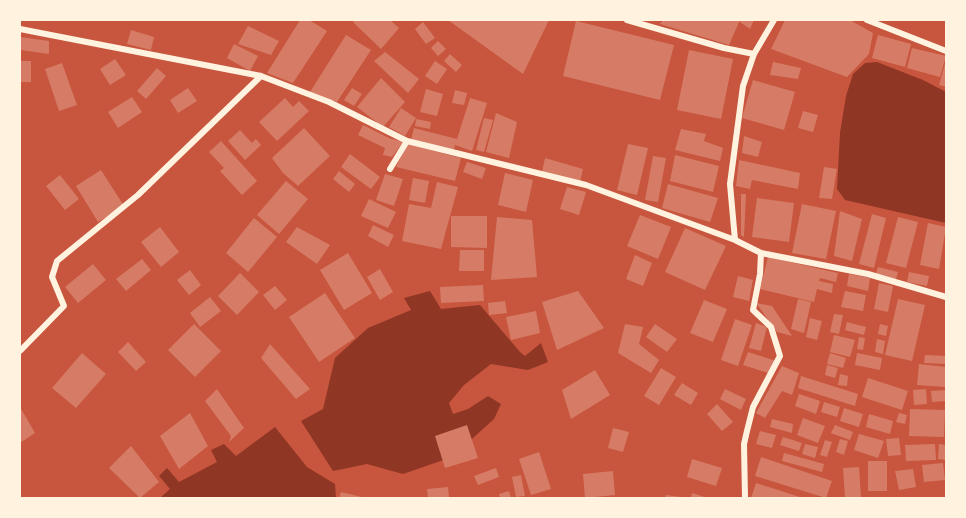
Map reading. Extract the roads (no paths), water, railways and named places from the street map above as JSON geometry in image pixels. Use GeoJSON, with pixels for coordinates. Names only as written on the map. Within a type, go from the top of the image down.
{"type":"FeatureCollection","features":[{"type":"Feature","properties":{"kind":"street"},"geometry":{"type":"LineString","coordinates":[[627,20],[724,48],[754,54]]}},
{"type":"Feature","properties":{"kind":"street"},"geometry":{"type":"LineString","coordinates":[[735,240],[730,184],[743,86],[754,54],[774,20]]}},
{"type":"Feature","properties":{"kind":"street"},"geometry":{"type":"LineString","coordinates":[[867,20],[946,51]]}},
{"type":"Feature","properties":{"kind":"street"},"geometry":{"type":"LineString","coordinates":[[20,29],[261,76],[329,102],[408,141],[586,185],[735,240],[761,253],[868,274],[946,297]]}},
{"type":"Feature","properties":{"kind":"street"},"geometry":{"type":"LineString","coordinates":[[20,351],[64,306],[52,277],[57,261],[138,195],[261,76]]}},
{"type":"Feature","properties":{"kind":"street"},"geometry":{"type":"LineString","coordinates":[[390,169],[408,141]]}},
{"type":"Feature","properties":{"kind":"street"},"geometry":{"type":"LineString","coordinates":[[745,498],[744,444],[747,430],[753,407],[780,356],[771,327],[753,310],[760,274],[761,253]]}}]}
